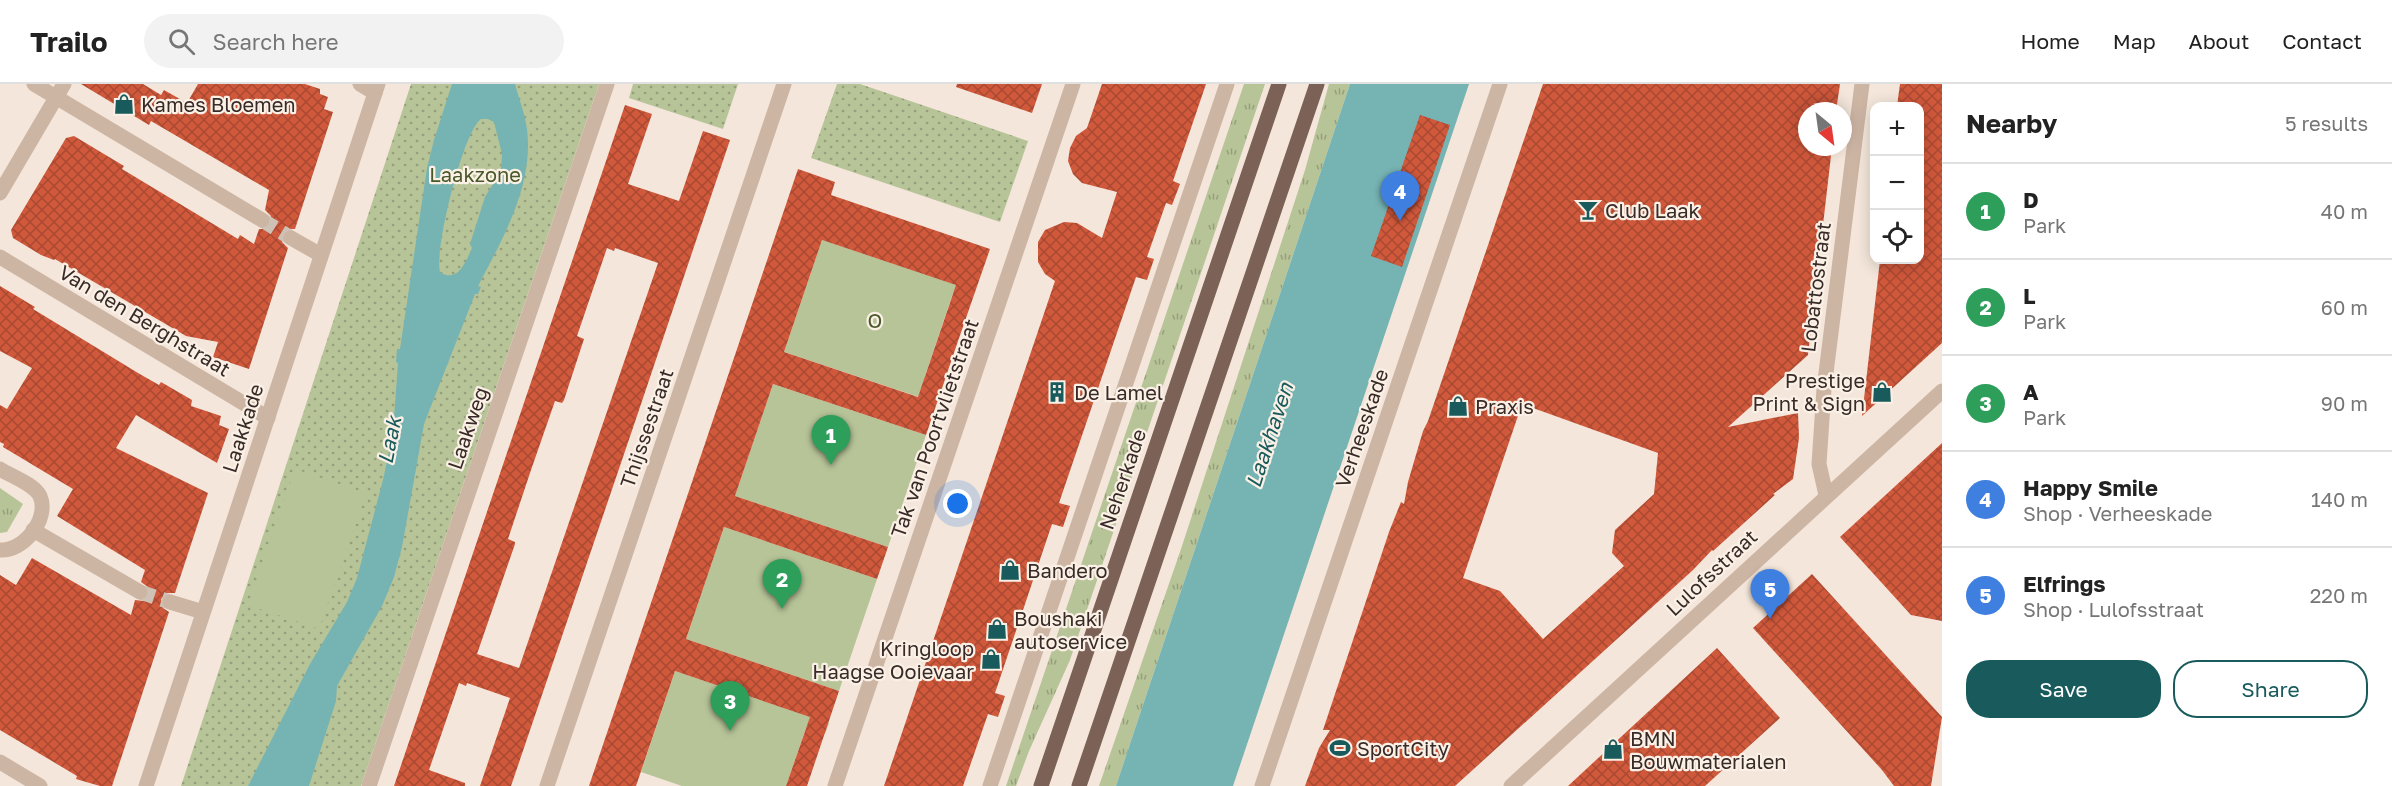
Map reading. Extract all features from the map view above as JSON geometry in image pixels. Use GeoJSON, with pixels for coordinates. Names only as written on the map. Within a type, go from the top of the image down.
{"type":"FeatureCollection","features":[{"type":"Feature","properties":{"kind":"main road","name":"Neherkade"},"geometry":{"type":"LineString","coordinates":[[1041,786],[1278,84]]}},
{"type":"Feature","properties":{"kind":"main road"},"geometry":{"type":"LineString","coordinates":[[1079,786],[1317,84]]}},
{"type":"Feature","properties":{"kind":"street"},"geometry":{"type":"LineString","coordinates":[[34,84],[60,91],[262,220]]}},
{"type":"Feature","properties":{"kind":"street"},"geometry":{"type":"LineString","coordinates":[[360,84],[377,88]]}},
{"type":"Feature","properties":{"kind":"street","name":"Laakweg"},"geometry":{"type":"LineString","coordinates":[[369,786],[607,84]]}},
{"type":"Feature","properties":{"kind":"street","name":"Thijssestraat"},"geometry":{"type":"LineString","coordinates":[[547,786],[784,84]]}},
{"type":"Feature","properties":{"kind":"street","name":"Tak van Poortvlietstraat"},"geometry":{"type":"LineString","coordinates":[[835,786],[1073,84]]}},
{"type":"Feature","properties":{"kind":"street","name":"Neherkade"},"geometry":{"type":"LineString","coordinates":[[990,786],[1227,84]]}},
{"type":"Feature","properties":{"kind":"street","name":"Verheeskade"},"geometry":{"type":"LineString","coordinates":[[1262,786],[1500,84]]}},
{"type":"Feature","properties":{"kind":"street","name":"Lobattostraat"},"geometry":{"type":"LineString","coordinates":[[1826,495],[1819,464],[1824,389],[1862,84]]}},
{"type":"Feature","properties":{"kind":"street","name":"Laakkade"},"geometry":{"type":"LineString","coordinates":[[146,786],[377,88]]}},
{"type":"Feature","properties":{"kind":"street"},"geometry":{"type":"LineString","coordinates":[[0,193],[60,91]]}},
{"type":"Feature","properties":{"kind":"street"},"geometry":{"type":"LineString","coordinates":[[291,238],[321,255]]}},
{"type":"Feature","properties":{"kind":"street","name":"Van den Berghstraat"},"geometry":{"type":"LineString","coordinates":[[0,257],[268,418]]}},
{"type":"Feature","properties":{"kind":"street","name":"Lulofsstraat"},"geometry":{"type":"LineString","coordinates":[[1511,786],[1942,391]]}},
{"type":"Feature","properties":{"kind":"street"},"geometry":{"type":"LineString","coordinates":[[0,469],[35,490],[42,503],[40,515],[33,530],[17,547],[0,550]]}},
{"type":"Feature","properties":{"kind":"street"},"geometry":{"type":"LineString","coordinates":[[33,530],[140,592]]}},
{"type":"Feature","properties":{"kind":"street"},"geometry":{"type":"LineString","coordinates":[[170,602],[203,612]]}},
{"type":"Feature","properties":{"kind":"street"},"geometry":{"type":"LineString","coordinates":[[0,762],[40,786]]}},
{"type":"Feature","properties":{"kind":"green space","name":"Laakzone"},"geometry":{"type":"Polygon","coordinates":[[[411,84],[599,84],[361,786],[181,786],[411,84]]]}},
{"type":"Feature","properties":{"kind":"green space"},"geometry":{"type":"Polygon","coordinates":[[[633,84],[738,84],[723,129],[629,98],[633,84]]]}},
{"type":"Feature","properties":{"kind":"green space"},"geometry":{"type":"Polygon","coordinates":[[[837,84],[860,84],[1028,141],[1000,222],[811,158],[837,84]]]}},
{"type":"Feature","properties":{"kind":"green space"},"geometry":{"type":"Polygon","coordinates":[[[1244,84],[1265,84],[1070,660],[1029,751],[1016,786],[1006,786],[1244,84]]]}},
{"type":"Feature","properties":{"kind":"green space"},"geometry":{"type":"Polygon","coordinates":[[[1329,84],[1350,84],[1116,786],[1099,786],[1181,549],[1305,170],[1329,84]]]}},
{"type":"Feature","properties":{"kind":"green space","name":"O"},"geometry":{"type":"Polygon","coordinates":[[[822,240],[975,291],[953,293],[925,376],[944,383],[937,403],[784,352],[822,240]]]}},
{"type":"Feature","properties":{"kind":"green space"},"geometry":{"type":"Polygon","coordinates":[[[773,384],[926,435],[888,547],[735,496],[773,384]]]}},
{"type":"Feature","properties":{"kind":"green space"},"geometry":{"type":"Polygon","coordinates":[[[295,469],[366,493],[319,629],[248,605],[295,469]]]}},
{"type":"Feature","properties":{"kind":"green space"},"geometry":{"type":"Polygon","coordinates":[[[0,488],[23,504],[7,532],[0,533],[0,488]]]}},
{"type":"Feature","properties":{"kind":"green space"},"geometry":{"type":"Polygon","coordinates":[[[724,527],[877,579],[839,691],[686,639],[724,527]]]}},
{"type":"Feature","properties":{"kind":"green space"},"geometry":{"type":"Polygon","coordinates":[[[675,671],[829,723],[825,734],[806,728],[786,786],[682,786],[641,772],[675,671]]]}},
{"type":"Feature","properties":{"kind":"water"},"geometry":{"type":"Polygon","coordinates":[[[452,84],[515,84],[527,129],[528,150],[521,191],[506,230],[478,286],[481,287],[478,294],[475,294],[424,424],[402,547],[394,577],[382,606],[337,686],[336,701],[309,786],[248,786],[310,664],[347,602],[357,578],[393,432],[397,349],[400,349],[427,168],[452,84]],[[481,119],[474,128],[451,192],[439,260],[440,272],[446,275],[456,273],[467,259],[485,197],[501,171],[502,154],[494,122],[481,119]]]}},
{"type":"Feature","properties":{"kind":"water","name":"Laakhaven"},"geometry":{"type":"Polygon","coordinates":[[[1350,84],[1469,84],[1233,786],[1116,786],[1350,84]]]}},
{"type":"Feature","properties":{"kind":"building"},"geometry":{"type":"Polygon","coordinates":[[[81,84],[143,84],[161,95],[164,90],[187,103],[198,84],[305,84],[320,89],[320,94],[328,97],[324,109],[333,112],[295,229],[287,229],[282,234],[282,242],[288,248],[249,369],[213,357],[218,342],[186,336],[55,259],[41,255],[13,238],[11,230],[66,138],[74,136],[124,166],[122,169],[238,239],[240,235],[254,244],[259,229],[266,229],[271,224],[271,216],[265,210],[269,190],[151,121],[149,125],[81,84]]]}},
{"type":"Feature","properties":{"kind":"building"},"geometry":{"type":"Polygon","coordinates":[[[957,84],[1042,84],[1032,113],[956,87],[957,84]]]}},
{"type":"Feature","properties":{"kind":"building","name":"De Lamel"},"geometry":{"type":"Polygon","coordinates":[[[1102,84],[1206,84],[1173,181],[1180,184],[1172,205],[1166,203],[1147,257],[1154,259],[1147,280],[1136,277],[1059,503],[1070,506],[1063,527],[1052,524],[995,693],[1005,696],[998,717],[988,714],[963,786],[884,786],[1055,281],[1045,274],[1038,262],[1038,242],[1045,230],[1064,222],[1077,223],[1102,238],[1117,192],[1082,183],[1073,174],[1068,161],[1070,148],[1076,136],[1087,128],[1102,84]]]}},
{"type":"Feature","properties":{"kind":"building"},"geometry":{"type":"Polygon","coordinates":[[[1543,84],[1840,84],[1837,102],[1798,102],[1798,156],[1831,156],[1808,355],[1728,427],[1798,413],[1799,438],[1793,479],[1773,494],[1775,495],[1455,786],[1305,786],[1319,748],[1330,730],[1323,730],[1389,532],[1401,502],[1404,504],[1423,431],[1543,84]],[[1522,404],[1463,578],[1500,591],[1543,639],[1624,566],[1612,553],[1615,530],[1654,494],[1658,453],[1522,404]]]}},
{"type":"Feature","properties":{"kind":"building"},"geometry":{"type":"Polygon","coordinates":[[[1900,84],[1942,84],[1942,343],[1862,416],[1880,264],[1924,264],[1924,102],[1898,102],[1900,84]]]}},
{"type":"Feature","properties":{"kind":"building"},"geometry":{"type":"Polygon","coordinates":[[[625,105],[652,114],[628,184],[679,201],[703,131],[730,140],[511,786],[480,786],[510,698],[467,683],[466,686],[459,683],[429,770],[465,783],[465,786],[394,786],[625,105]],[[607,248],[577,336],[584,339],[564,400],[562,403],[555,401],[531,470],[508,539],[515,544],[477,654],[519,668],[658,263],[615,248],[614,251],[607,248]]]}},
{"type":"Feature","properties":{"kind":"building"},"geometry":{"type":"Polygon","coordinates":[[[1420,115],[1450,125],[1402,267],[1371,256],[1420,115]]]}},
{"type":"Feature","properties":{"kind":"building"},"geometry":{"type":"Polygon","coordinates":[[[798,169],[835,182],[831,195],[990,249],[926,435],[773,384],[735,496],[888,547],[877,579],[724,527],[686,639],[839,691],[807,786],[786,786],[810,717],[675,671],[636,786],[589,786],[798,169]],[[822,240],[784,352],[918,397],[956,285],[822,240]]]}},
{"type":"Feature","properties":{"kind":"building"},"geometry":{"type":"Polygon","coordinates":[[[0,286],[35,307],[33,309],[138,373],[159,385],[161,382],[192,400],[191,406],[221,416],[219,425],[229,429],[217,463],[136,415],[116,448],[208,493],[175,593],[167,593],[161,599],[163,608],[169,612],[112,786],[100,786],[76,779],[77,776],[0,730],[0,575],[16,585],[32,558],[131,615],[135,600],[144,601],[150,593],[148,587],[141,582],[145,570],[57,516],[73,489],[3,447],[4,444],[0,442],[0,405],[7,409],[32,368],[0,351],[0,286]]]}},
{"type":"Feature","properties":{"kind":"building"},"geometry":{"type":"Polygon","coordinates":[[[1942,443],[1942,621],[1911,615],[1840,537],[1942,443]]]}},
{"type":"Feature","properties":{"kind":"building"},"geometry":{"type":"Polygon","coordinates":[[[1812,574],[1942,717],[1931,786],[1894,786],[1753,628],[1812,574]]]}},
{"type":"Feature","properties":{"kind":"building"},"geometry":{"type":"Polygon","coordinates":[[[1717,648],[1780,718],[1705,786],[1568,786],[1717,648]]]}},
{"type":"Feature","properties":{"kind":"tunnel"},"geometry":{"type":"LineString","coordinates":[[262,220],[291,238]]}},
{"type":"Feature","properties":{"kind":"tunnel"},"geometry":{"type":"LineString","coordinates":[[140,592],[170,602]]}},
{"type":"Feature","properties":{"kind":"place","name":"Kames Bloemen"},"geometry":{"type":"Point","coordinates":[124,104]}},
{"type":"Feature","properties":{"kind":"place","name":"Club Laak"},"geometry":{"type":"Point","coordinates":[1588,210]}},
{"type":"Feature","properties":{"kind":"place","name":"Happy Smile"},"geometry":{"type":"Point","coordinates":[1400,221]}},
{"type":"Feature","properties":{"kind":"place","name":"De Lamel"},"geometry":{"type":"Point","coordinates":[1057,392]}},
{"type":"Feature","properties":{"kind":"place","name":"Prestige Print & Sign"},"geometry":{"type":"Point","coordinates":[1882,392]}},
{"type":"Feature","properties":{"kind":"place","name":"Praxis"},"geometry":{"type":"Point","coordinates":[1458,406]}},
{"type":"Feature","properties":{"kind":"place","name":"D"},"geometry":{"type":"Point","coordinates":[831,465]}},
{"type":"Feature","properties":{"kind":"place","name":"Bandero"},"geometry":{"type":"Point","coordinates":[1010,570]}},
{"type":"Feature","properties":{"kind":"place","name":"L"},"geometry":{"type":"Point","coordinates":[782,609]}},
{"type":"Feature","properties":{"kind":"place","name":"Elfrings"},"geometry":{"type":"Point","coordinates":[1770,619]}},
{"type":"Feature","properties":{"kind":"place","name":"Boushaki autoservice"},"geometry":{"type":"Point","coordinates":[997,629]}},
{"type":"Feature","properties":{"kind":"place","name":"Kringloop Haagse Ooievaar"},"geometry":{"type":"Point","coordinates":[991,659]}},
{"type":"Feature","properties":{"kind":"place","name":"A"},"geometry":{"type":"Point","coordinates":[730,731]}},
{"type":"Feature","properties":{"kind":"place","name":"SportCity"},"geometry":{"type":"Point","coordinates":[1340,748]}},
{"type":"Feature","properties":{"kind":"place","name":"BMN Bouwmaterialen"},"geometry":{"type":"Point","coordinates":[1613,749]}},
{"type":"Feature","properties":{"kind":"water label","name":"Laak"},"geometry":{"type":"Point","coordinates":[389,440]}}]}
